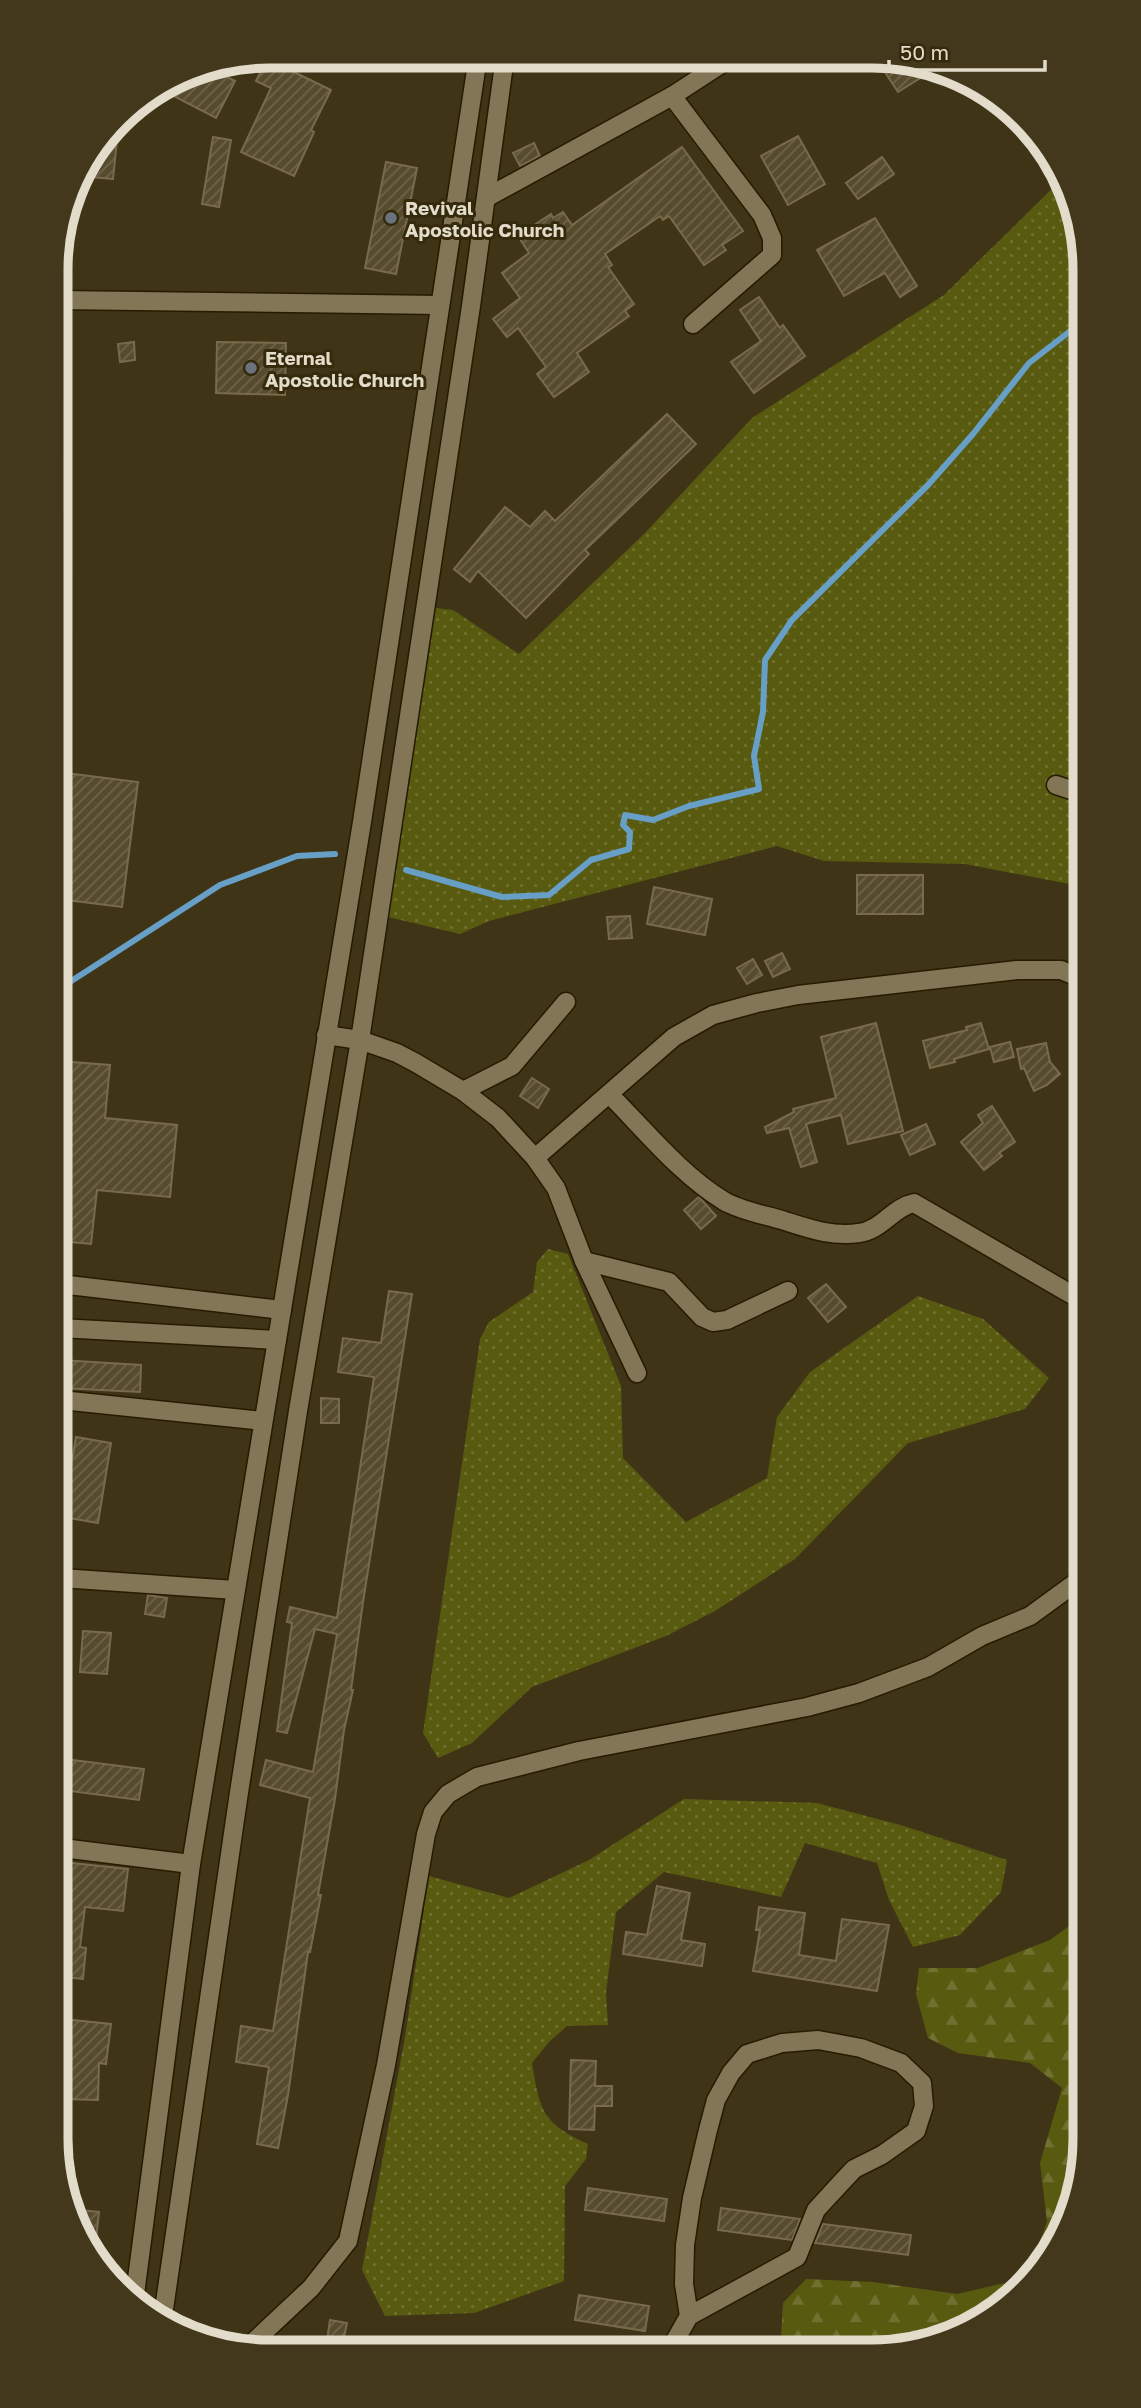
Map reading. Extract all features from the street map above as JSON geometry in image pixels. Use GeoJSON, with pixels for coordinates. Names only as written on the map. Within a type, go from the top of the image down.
{"type":"FeatureCollection","features":[{"type":"Feature","properties":{"kind":"street"},"geometry":{"type":"LineString","coordinates":[[486,198],[672,96],[715,68]]}},
{"type":"Feature","properties":{"kind":"street"},"geometry":{"type":"LineString","coordinates":[[136,2288],[191,1864],[354,873],[476,69]]}},
{"type":"Feature","properties":{"kind":"street"},"geometry":{"type":"LineString","coordinates":[[164,2310],[242,1772],[298,1411],[360,1040],[503,69]]}},
{"type":"Feature","properties":{"kind":"street"},"geometry":{"type":"LineString","coordinates":[[672,96],[762,215],[772,239],[772,255],[693,324]]}},
{"type":"Feature","properties":{"kind":"street"},"geometry":{"type":"LineString","coordinates":[[69,300],[440,305]]}},
{"type":"Feature","properties":{"kind":"street"},"geometry":{"type":"LineString","coordinates":[[1056,785],[1073,791]]}},
{"type":"Feature","properties":{"kind":"street"},"geometry":{"type":"LineString","coordinates":[[536,1158],[674,1037],[713,1015],[798,995],[1017,970],[1061,970],[1073,975]]}},
{"type":"Feature","properties":{"kind":"street"},"geometry":{"type":"LineString","coordinates":[[463,1091],[512,1066],[566,1002]]}},
{"type":"Feature","properties":{"kind":"street"},"geometry":{"type":"LineString","coordinates":[[326,1035],[360,1040],[397,1054],[463,1091],[498,1118],[536,1158],[556,1188],[584,1261],[637,1373]]}},
{"type":"Feature","properties":{"kind":"street"},"geometry":{"type":"LineString","coordinates":[[609,1094],[694,1179],[726,1202],[818,1231],[840,1235],[862,1233],[881,1224],[903,1205],[914,1203],[1072,1294]]}},
{"type":"Feature","properties":{"kind":"street"},"geometry":{"type":"LineString","coordinates":[[584,1261],[669,1282],[702,1317],[713,1322],[727,1320],[788,1291]]}},
{"type":"Feature","properties":{"kind":"street"},"geometry":{"type":"LineString","coordinates":[[68,1285],[282,1310]]}},
{"type":"Feature","properties":{"kind":"street"},"geometry":{"type":"LineString","coordinates":[[68,1328],[277,1340]]}},
{"type":"Feature","properties":{"kind":"street"},"geometry":{"type":"LineString","coordinates":[[68,1402],[264,1421]]}},
{"type":"Feature","properties":{"kind":"street"},"geometry":{"type":"LineString","coordinates":[[68,1579],[235,1590]]}},
{"type":"Feature","properties":{"kind":"street"},"geometry":{"type":"LineString","coordinates":[[257,2339],[311,2288],[348,2241],[386,2065],[426,1834],[433,1812],[448,1794],[477,1777],[579,1751],[807,1707],[859,1693],[928,1667],[982,1636],[1030,1616],[1072,1586]]}},
{"type":"Feature","properties":{"kind":"street"},"geometry":{"type":"LineString","coordinates":[[68,1850],[191,1864]]}},
{"type":"Feature","properties":{"kind":"street"},"geometry":{"type":"LineString","coordinates":[[675,2340],[689,2316],[797,2257],[816,2210],[854,2169],[882,2155],[916,2131],[924,2106],[922,2083],[901,2063],[861,2048],[818,2040],[782,2043],[747,2054],[731,2073],[716,2100],[692,2198],[685,2245],[684,2284],[689,2316]]}},
{"type":"Feature","properties":{"kind":"green space"},"geometry":{"type":"Polygon","coordinates":[[[1054,186],[1066,217],[1073,269],[1073,885],[965,864],[824,861],[777,846],[489,921],[460,934],[388,917],[436,608],[453,610],[519,654],[645,533],[752,418],[944,295],[1054,186]]]}},
{"type":"Feature","properties":{"kind":"green space"},"geometry":{"type":"Polygon","coordinates":[[[548,1249],[568,1254],[621,1386],[623,1458],[686,1522],[767,1478],[777,1417],[810,1372],[918,1296],[983,1319],[1049,1378],[1025,1409],[908,1443],[795,1559],[715,1611],[666,1636],[532,1687],[472,1743],[438,1758],[423,1733],[480,1339],[489,1322],[533,1292],[537,1262],[548,1249]]]}},
{"type":"Feature","properties":{"kind":"green space"},"geometry":{"type":"Polygon","coordinates":[[[684,1799],[817,1803],[904,1826],[1007,1860],[1001,1892],[960,1935],[913,1947],[889,1900],[877,1863],[805,1843],[781,1897],[664,1872],[616,1912],[606,1993],[608,2025],[567,2026],[532,2063],[541,2104],[546,2114],[561,2129],[588,2144],[586,2159],[565,2186],[564,2281],[474,2313],[385,2316],[362,2270],[405,2037],[429,1876],[509,1898],[589,1860],[684,1799]]]}},
{"type":"Feature","properties":{"kind":"green space"},"geometry":{"type":"Polygon","coordinates":[[[1072,1924],[1072,2152],[1062,2203],[1052,2228],[1035,2255],[1047,2222],[1040,2163],[1062,2088],[1030,2063],[958,2053],[928,2038],[916,1994],[919,1968],[978,1968],[1050,1940],[1072,1924]]]}},
{"type":"Feature","properties":{"kind":"green space"},"geometry":{"type":"Polygon","coordinates":[[[806,2279],[873,2282],[957,2294],[1014,2281],[972,2313],[924,2333],[872,2340],[780,2340],[783,2303],[806,2279]]]}},
{"type":"Feature","properties":{"kind":"building"},"geometry":{"type":"Polygon","coordinates":[[[262,69],[288,69],[331,90],[311,130],[314,132],[294,176],[241,152],[271,88],[256,81],[262,69]]]}},
{"type":"Feature","properties":{"kind":"building"},"geometry":{"type":"Polygon","coordinates":[[[883,69],[924,76],[898,92],[883,69]]]}},
{"type":"Feature","properties":{"kind":"building"},"geometry":{"type":"Polygon","coordinates":[[[221,74],[235,81],[216,118],[170,94],[221,74]]]}},
{"type":"Feature","properties":{"kind":"building"},"geometry":{"type":"Polygon","coordinates":[[[798,136],[825,184],[788,205],[761,156],[798,136]]]}},
{"type":"Feature","properties":{"kind":"building"},"geometry":{"type":"Polygon","coordinates":[[[213,137],[231,140],[219,207],[202,204],[213,137]]]}},
{"type":"Feature","properties":{"kind":"building"},"geometry":{"type":"Polygon","coordinates":[[[117,138],[113,179],[91,177],[117,138]]]}},
{"type":"Feature","properties":{"kind":"building"},"geometry":{"type":"Polygon","coordinates":[[[534,143],[540,156],[520,166],[513,153],[534,143]]]}},
{"type":"Feature","properties":{"kind":"building"},"geometry":{"type":"Polygon","coordinates":[[[682,147],[743,231],[722,245],[726,250],[704,265],[669,216],[663,220],[660,216],[605,254],[612,265],[608,267],[634,304],[625,311],[629,316],[577,353],[589,372],[554,397],[537,374],[546,367],[518,328],[507,337],[493,319],[520,298],[502,273],[529,253],[518,236],[551,214],[553,218],[563,212],[572,225],[682,147]]]}},
{"type":"Feature","properties":{"kind":"building"},"geometry":{"type":"Polygon","coordinates":[[[882,157],[894,174],[858,199],[846,183],[882,157]]]}},
{"type":"Feature","properties":{"kind":"building","name":"Revival Apostolic Church"},"geometry":{"type":"Polygon","coordinates":[[[386,162],[417,168],[396,274],[365,268],[386,162]]]}},
{"type":"Feature","properties":{"kind":"building"},"geometry":{"type":"Polygon","coordinates":[[[875,218],[917,286],[900,297],[885,273],[844,296],[817,250],[875,218]]]}},
{"type":"Feature","properties":{"kind":"building"},"geometry":{"type":"Polygon","coordinates":[[[759,297],[780,328],[783,325],[805,356],[754,393],[731,362],[761,341],[740,310],[759,297]]]}},
{"type":"Feature","properties":{"kind":"building"},"geometry":{"type":"Polygon","coordinates":[[[134,342],[135,360],[120,362],[118,344],[134,342]]]}},
{"type":"Feature","properties":{"kind":"building","name":"Eternal Apostolic Church"},"geometry":{"type":"Polygon","coordinates":[[[217,342],[286,343],[285,395],[216,393],[217,342]]]}},
{"type":"Feature","properties":{"kind":"building"},"geometry":{"type":"Polygon","coordinates":[[[667,414],[696,444],[585,550],[589,554],[526,618],[478,571],[470,582],[454,569],[505,507],[530,527],[545,511],[555,521],[667,414]]]}},
{"type":"Feature","properties":{"kind":"building"},"geometry":{"type":"Polygon","coordinates":[[[69,773],[138,782],[122,907],[69,900],[69,773]]]}},
{"type":"Feature","properties":{"kind":"building"},"geometry":{"type":"Polygon","coordinates":[[[857,875],[923,875],[923,914],[857,914],[857,875]]]}},
{"type":"Feature","properties":{"kind":"building"},"geometry":{"type":"Polygon","coordinates":[[[654,887],[712,899],[705,935],[647,924],[654,887]]]}},
{"type":"Feature","properties":{"kind":"building"},"geometry":{"type":"Polygon","coordinates":[[[630,916],[632,938],[609,939],[607,917],[630,916]]]}},
{"type":"Feature","properties":{"kind":"building"},"geometry":{"type":"Polygon","coordinates":[[[782,953],[790,969],[773,977],[765,961],[782,953]]]}},
{"type":"Feature","properties":{"kind":"building"},"geometry":{"type":"Polygon","coordinates":[[[753,959],[762,975],[747,984],[737,968],[753,959]]]}},
{"type":"Feature","properties":{"kind":"building"},"geometry":{"type":"Polygon","coordinates":[[[876,1023],[903,1131],[848,1144],[841,1115],[806,1124],[817,1162],[801,1167],[789,1128],[767,1133],[765,1127],[794,1112],[793,1109],[836,1098],[821,1037],[876,1023]]]}},
{"type":"Feature","properties":{"kind":"building"},"geometry":{"type":"Polygon","coordinates":[[[981,1023],[989,1049],[930,1068],[923,1041],[967,1030],[966,1027],[981,1023]]]}},
{"type":"Feature","properties":{"kind":"building"},"geometry":{"type":"Polygon","coordinates":[[[1010,1042],[1014,1057],[994,1062],[990,1047],[1010,1042]]]}},
{"type":"Feature","properties":{"kind":"building"},"geometry":{"type":"Polygon","coordinates":[[[1046,1043],[1050,1062],[1060,1074],[1034,1091],[1024,1068],[1021,1069],[1017,1049],[1046,1043]]]}},
{"type":"Feature","properties":{"kind":"building"},"geometry":{"type":"Polygon","coordinates":[[[69,1062],[110,1065],[105,1118],[177,1125],[170,1197],[97,1190],[91,1244],[68,1242],[69,1062]]]}},
{"type":"Feature","properties":{"kind":"building"},"geometry":{"type":"Polygon","coordinates":[[[532,1078],[549,1089],[538,1108],[520,1096],[532,1078]]]}},
{"type":"Feature","properties":{"kind":"building"},"geometry":{"type":"Polygon","coordinates":[[[992,1106],[1015,1142],[999,1153],[1002,1156],[984,1170],[961,1142],[983,1123],[978,1115],[992,1106]]]}},
{"type":"Feature","properties":{"kind":"building"},"geometry":{"type":"Polygon","coordinates":[[[926,1124],[935,1144],[910,1155],[901,1135],[926,1124]]]}},
{"type":"Feature","properties":{"kind":"building"},"geometry":{"type":"Polygon","coordinates":[[[699,1197],[716,1216],[701,1229],[684,1210],[699,1197]]]}},
{"type":"Feature","properties":{"kind":"building"},"geometry":{"type":"Polygon","coordinates":[[[826,1284],[846,1307],[828,1322],[808,1298],[826,1284]]]}},
{"type":"Feature","properties":{"kind":"building"},"geometry":{"type":"Polygon","coordinates":[[[389,1291],[412,1294],[363,1602],[353,1690],[344,1730],[318,1895],[321,1895],[308,1952],[278,2148],[257,2144],[269,2067],[236,2062],[241,2026],[273,2031],[310,1798],[260,1785],[266,1760],[313,1772],[337,1634],[315,1629],[287,1733],[277,1731],[292,1623],[287,1622],[290,1607],[337,1618],[374,1377],[338,1372],[343,1338],[381,1343],[389,1291]]]}},
{"type":"Feature","properties":{"kind":"building"},"geometry":{"type":"Polygon","coordinates":[[[68,1361],[141,1365],[140,1392],[68,1388],[68,1361]]]}},
{"type":"Feature","properties":{"kind":"building"},"geometry":{"type":"Polygon","coordinates":[[[321,1398],[339,1399],[339,1423],[321,1423],[321,1398]]]}},
{"type":"Feature","properties":{"kind":"building"},"geometry":{"type":"Polygon","coordinates":[[[76,1437],[111,1443],[98,1523],[68,1518],[68,1484],[76,1437]]]}},
{"type":"Feature","properties":{"kind":"building"},"geometry":{"type":"Polygon","coordinates":[[[148,1595],[167,1598],[164,1617],[145,1614],[148,1595]]]}},
{"type":"Feature","properties":{"kind":"building"},"geometry":{"type":"Polygon","coordinates":[[[83,1631],[111,1633],[107,1674],[80,1672],[83,1631]]]}},
{"type":"Feature","properties":{"kind":"building"},"geometry":{"type":"Polygon","coordinates":[[[68,1759],[144,1769],[139,1800],[68,1791],[68,1759]]]}},
{"type":"Feature","properties":{"kind":"building"},"geometry":{"type":"Polygon","coordinates":[[[68,1863],[128,1869],[123,1911],[85,1907],[80,1947],[86,1948],[83,1979],[68,1978],[68,1863]]]}},
{"type":"Feature","properties":{"kind":"building"},"geometry":{"type":"Polygon","coordinates":[[[657,1886],[690,1893],[681,1940],[705,1944],[702,1966],[623,1954],[626,1932],[647,1935],[657,1886]]]}},
{"type":"Feature","properties":{"kind":"building"},"geometry":{"type":"Polygon","coordinates":[[[759,1907],[805,1913],[799,1955],[836,1961],[842,1919],[889,1925],[877,1991],[753,1971],[760,1930],[756,1930],[759,1907]]]}},
{"type":"Feature","properties":{"kind":"building"},"geometry":{"type":"Polygon","coordinates":[[[68,2020],[111,2024],[106,2064],[99,2063],[98,2100],[68,2099],[68,2020]]]}},
{"type":"Feature","properties":{"kind":"building"},"geometry":{"type":"Polygon","coordinates":[[[571,2060],[596,2061],[595,2086],[612,2086],[612,2106],[595,2106],[594,2130],[569,2129],[571,2060]]]}},
{"type":"Feature","properties":{"kind":"building"},"geometry":{"type":"Polygon","coordinates":[[[588,2188],[667,2199],[664,2221],[585,2210],[588,2188]]]}},
{"type":"Feature","properties":{"kind":"building"},"geometry":{"type":"Polygon","coordinates":[[[721,2208],[800,2219],[792,2240],[718,2230],[721,2208]]]}},
{"type":"Feature","properties":{"kind":"building"},"geometry":{"type":"Polygon","coordinates":[[[82,2210],[99,2212],[96,2240],[82,2210]]]}},
{"type":"Feature","properties":{"kind":"building"},"geometry":{"type":"Polygon","coordinates":[[[823,2224],[911,2235],[908,2255],[815,2243],[823,2224]]]}},
{"type":"Feature","properties":{"kind":"building"},"geometry":{"type":"Polygon","coordinates":[[[579,2295],[649,2306],[645,2331],[575,2320],[579,2295]]]}},
{"type":"Feature","properties":{"kind":"building"},"geometry":{"type":"Polygon","coordinates":[[[330,2320],[347,2323],[343,2340],[327,2340],[330,2320]]]}},
{"type":"Feature","properties":{"kind":"waterway"},"geometry":{"type":"LineString","coordinates":[[406,870],[502,897],[549,895],[591,860],[629,849],[630,832],[623,825],[625,815],[653,820],[689,806],[759,789],[754,756],[763,712],[765,660],[792,620],[928,485],[973,434],[1029,363],[1073,329]]}},
{"type":"Feature","properties":{"kind":"waterway"},"geometry":{"type":"LineString","coordinates":[[69,983],[220,885],[297,856],[335,854]]}},
{"type":"Feature","properties":{"kind":"place","name":"Revival Apostolic Church"},"geometry":{"type":"Point","coordinates":[391,218]}},
{"type":"Feature","properties":{"kind":"place","name":"Eternal Apostolic Church"},"geometry":{"type":"Point","coordinates":[251,368]}}]}
